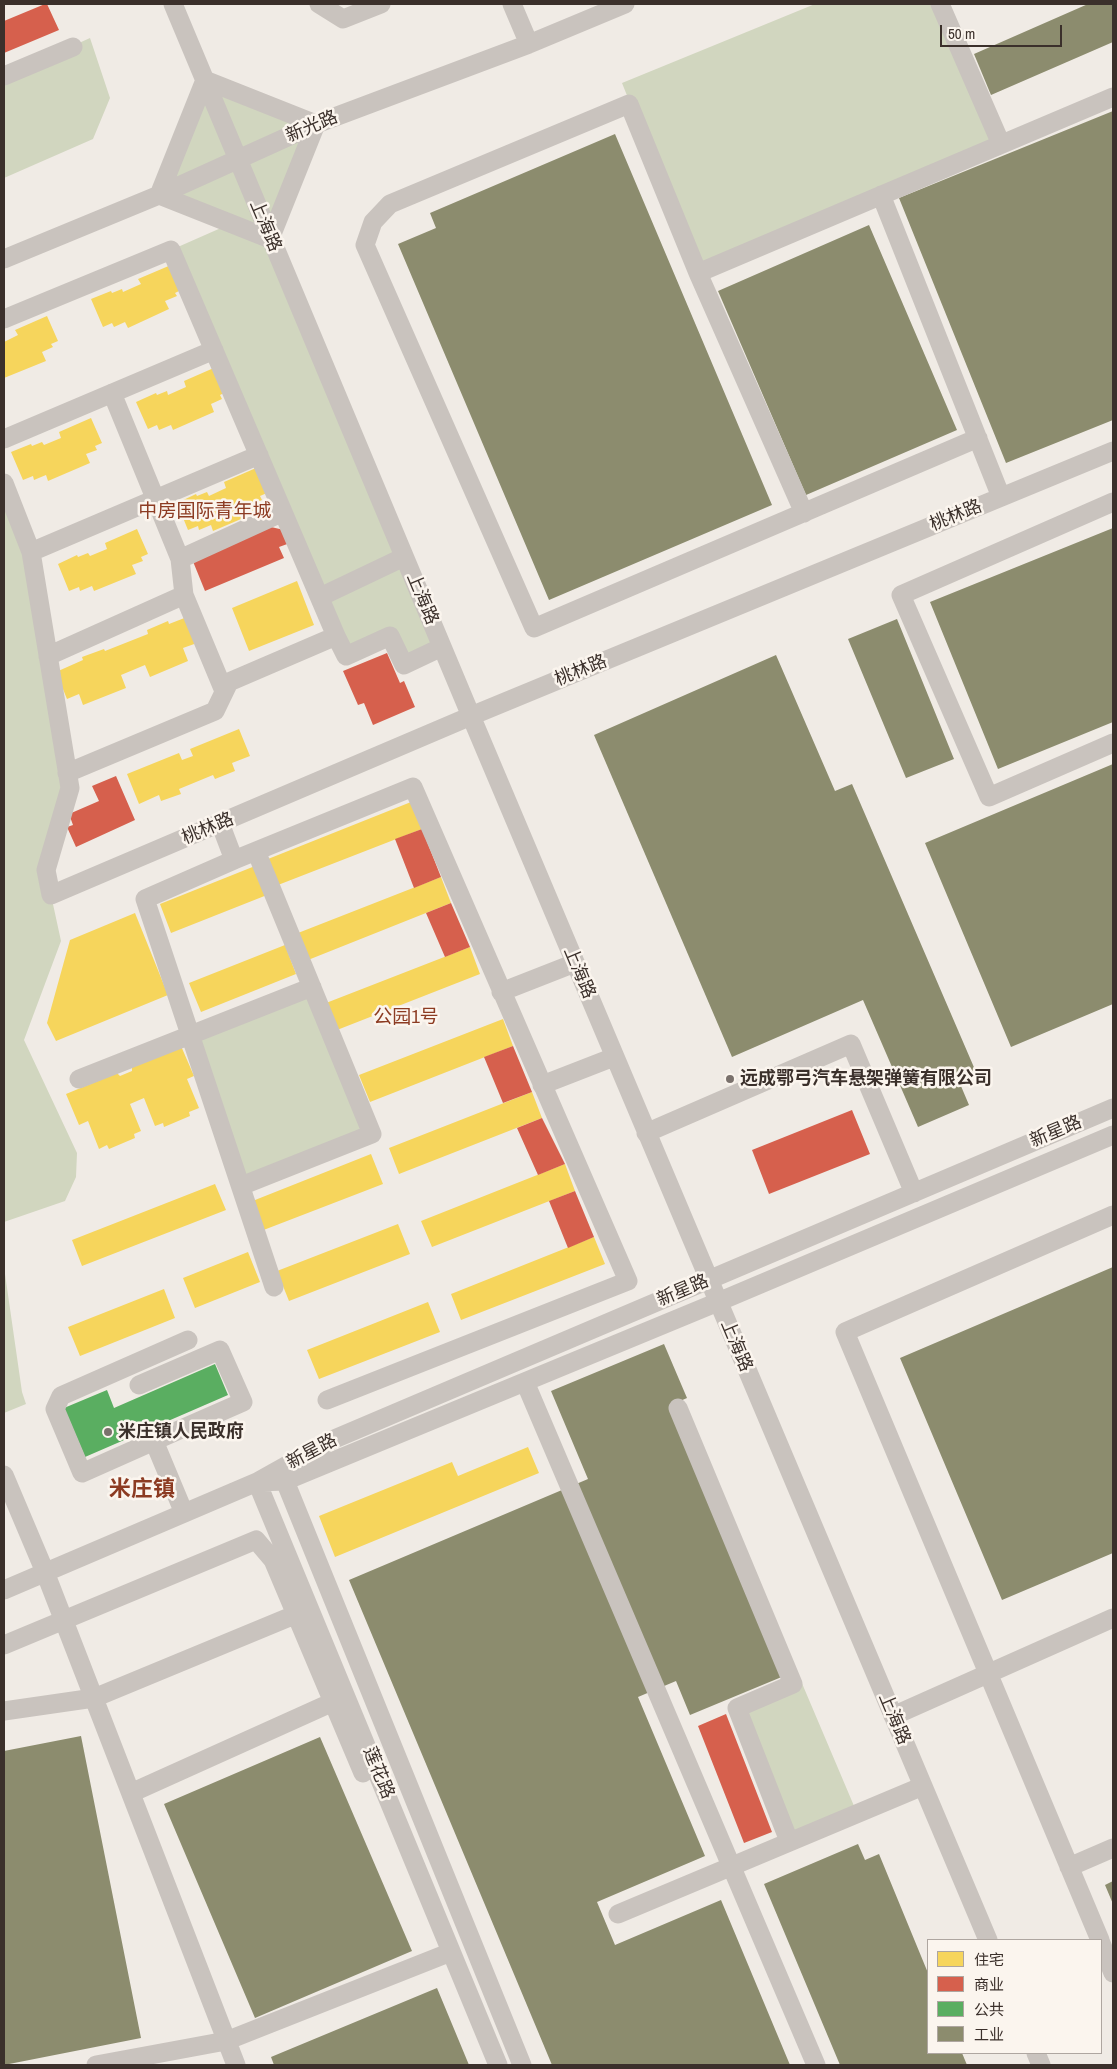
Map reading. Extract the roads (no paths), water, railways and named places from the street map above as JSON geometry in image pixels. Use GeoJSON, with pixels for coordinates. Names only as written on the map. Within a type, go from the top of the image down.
{"type":"FeatureCollection","features":[{"type":"Feature","properties":{"kind":"street","name":"上海路"},"geometry":{"type":"LineString","coordinates":[[173,4],[574,963],[988,1939]]}},
{"type":"Feature","properties":{"kind":"street"},"geometry":{"type":"LineString","coordinates":[[319,4],[343,19],[381,4]]}},
{"type":"Feature","properties":{"kind":"street"},"geometry":{"type":"LineString","coordinates":[[512,4],[529,44]]}},
{"type":"Feature","properties":{"kind":"street","name":"新光路"},"geometry":{"type":"LineString","coordinates":[[4,259],[159,195],[316,124],[529,44],[624,4]]}},
{"type":"Feature","properties":{"kind":"street"},"geometry":{"type":"LineString","coordinates":[[940,4],[1001,144]]}},
{"type":"Feature","properties":{"kind":"street"},"geometry":{"type":"LineString","coordinates":[[4,76],[73,47]]}},
{"type":"Feature","properties":{"kind":"street"},"geometry":{"type":"LineString","coordinates":[[205,80],[316,124],[270,239],[159,195],[205,80]]}},
{"type":"Feature","properties":{"kind":"street"},"geometry":{"type":"LineString","coordinates":[[698,273],[1113,96]]}},
{"type":"Feature","properties":{"kind":"street"},"geometry":{"type":"LineString","coordinates":[[804,513],[698,273],[629,104],[390,204],[373,222],[366,245],[534,628],[804,513],[978,438]]}},
{"type":"Feature","properties":{"kind":"street"},"geometry":{"type":"LineString","coordinates":[[882,195],[1001,497]]}},
{"type":"Feature","properties":{"kind":"street"},"geometry":{"type":"LineString","coordinates":[[4,320],[171,250],[346,656],[390,636],[404,665],[442,647]]}},
{"type":"Feature","properties":{"kind":"street"},"geometry":{"type":"LineString","coordinates":[[4,439],[214,350]]}},
{"type":"Feature","properties":{"kind":"street"},"geometry":{"type":"LineString","coordinates":[[112,393],[180,559],[184,595],[224,691]]}},
{"type":"Feature","properties":{"kind":"street","name":"桃林路"},"geometry":{"type":"LineString","coordinates":[[67,773],[70,788],[46,870],[51,895],[471,716],[1113,451]]}},
{"type":"Feature","properties":{"kind":"street"},"geometry":{"type":"LineString","coordinates":[[31,552],[259,455]]}},
{"type":"Feature","properties":{"kind":"street"},"geometry":{"type":"LineString","coordinates":[[4,483],[31,552],[67,773],[215,711],[229,682],[336,636]]}},
{"type":"Feature","properties":{"kind":"street"},"geometry":{"type":"LineString","coordinates":[[1113,502],[901,595],[989,797],[1113,743]]}},
{"type":"Feature","properties":{"kind":"street"},"geometry":{"type":"LineString","coordinates":[[180,559],[283,512]]}},
{"type":"Feature","properties":{"kind":"street"},"geometry":{"type":"LineString","coordinates":[[320,597],[404,557]]}},
{"type":"Feature","properties":{"kind":"street"},"geometry":{"type":"LineString","coordinates":[[48,656],[184,595]]}},
{"type":"Feature","properties":{"kind":"street"},"geometry":{"type":"LineString","coordinates":[[274,1287],[145,899],[234,860],[413,787],[628,1281],[327,1400]]}},
{"type":"Feature","properties":{"kind":"street"},"geometry":{"type":"LineString","coordinates":[[220,823],[234,860]]}},
{"type":"Feature","properties":{"kind":"street"},"geometry":{"type":"LineString","coordinates":[[241,1186],[372,1134],[256,851]]}},
{"type":"Feature","properties":{"kind":"street"},"geometry":{"type":"LineString","coordinates":[[501,992],[574,963]]}},
{"type":"Feature","properties":{"kind":"street"},"geometry":{"type":"LineString","coordinates":[[78,1080],[312,987]]}},
{"type":"Feature","properties":{"kind":"street"},"geometry":{"type":"LineString","coordinates":[[646,1133],[851,1044],[914,1193]]}},
{"type":"Feature","properties":{"kind":"street"},"geometry":{"type":"LineString","coordinates":[[542,1085],[614,1057]]}},
{"type":"Feature","properties":{"kind":"street","name":"新星路"},"geometry":{"type":"LineString","coordinates":[[258,1482],[332,1440],[1113,1108]]}},
{"type":"Feature","properties":{"kind":"street","name":"新星路"},"geometry":{"type":"LineString","coordinates":[[285,1481],[718,1302],[1113,1134]]}},
{"type":"Feature","properties":{"kind":"street"},"geometry":{"type":"LineString","coordinates":[[1099,1939],[845,1332],[1113,1215]]}},
{"type":"Feature","properties":{"kind":"street"},"geometry":{"type":"LineString","coordinates":[[139,1385],[220,1350],[242,1402],[82,1473],[55,1409],[61,1396],[188,1340]]}},
{"type":"Feature","properties":{"kind":"street"},"geometry":{"type":"LineString","coordinates":[[525,1382],[816,2065]]}},
{"type":"Feature","properties":{"kind":"street"},"geometry":{"type":"LineString","coordinates":[[678,1408],[793,1684],[737,1708],[789,1841]]}},
{"type":"Feature","properties":{"kind":"street"},"geometry":{"type":"LineString","coordinates":[[154,1441],[184,1513]]}},
{"type":"Feature","properties":{"kind":"street"},"geometry":{"type":"LineString","coordinates":[[4,1474],[10,1504],[45,1572],[64,1619],[236,2065]]}},
{"type":"Feature","properties":{"kind":"street"},"geometry":{"type":"LineString","coordinates":[[4,1590],[258,1482],[285,1481]]}},
{"type":"Feature","properties":{"kind":"street","name":"莲花路"},"geometry":{"type":"LineString","coordinates":[[285,1481],[522,2065]]}},
{"type":"Feature","properties":{"kind":"street","name":"莲花路"},"geometry":{"type":"LineString","coordinates":[[258,1482],[304,1611],[340,1699],[445,1954],[498,2065]]}},
{"type":"Feature","properties":{"kind":"street"},"geometry":{"type":"LineString","coordinates":[[4,1645],[256,1540],[273,1560],[304,1611],[94,1698],[4,1711]]}},
{"type":"Feature","properties":{"kind":"street"},"geometry":{"type":"LineString","coordinates":[[893,1716],[1113,1618]]}},
{"type":"Feature","properties":{"kind":"street"},"geometry":{"type":"LineString","coordinates":[[131,1793],[340,1699]]}},
{"type":"Feature","properties":{"kind":"street"},"geometry":{"type":"LineString","coordinates":[[618,1914],[923,1786]]}},
{"type":"Feature","properties":{"kind":"street"},"geometry":{"type":"LineString","coordinates":[[1069,1867],[1113,1848]]}},
{"type":"Feature","properties":{"kind":"street"},"geometry":{"type":"LineString","coordinates":[[1102,1947],[1113,1973]]}},
{"type":"Feature","properties":{"kind":"street"},"geometry":{"type":"LineString","coordinates":[[96,2065],[226,2041],[445,1954],[484,2065]]}},
{"type":"Feature","properties":{"kind":"place","name":"远成鄂弓汽车悬架弹簧有限公司"},"geometry":{"type":"Point","coordinates":[730,1079]}},
{"type":"Feature","properties":{"kind":"place","name":"米庄镇人民政府"},"geometry":{"type":"Point","coordinates":[108,1432]}},
{"type":"Feature","properties":{"kind":"district","name":"中房国际青年城"},"geometry":{"type":"Point","coordinates":[205,512]}},
{"type":"Feature","properties":{"kind":"district","name":"公园1号"},"geometry":{"type":"Point","coordinates":[406,1018]}},
{"type":"Feature","properties":{"kind":"district","name":"米庄镇"},"geometry":{"type":"Point","coordinates":[142,1490]}}]}
